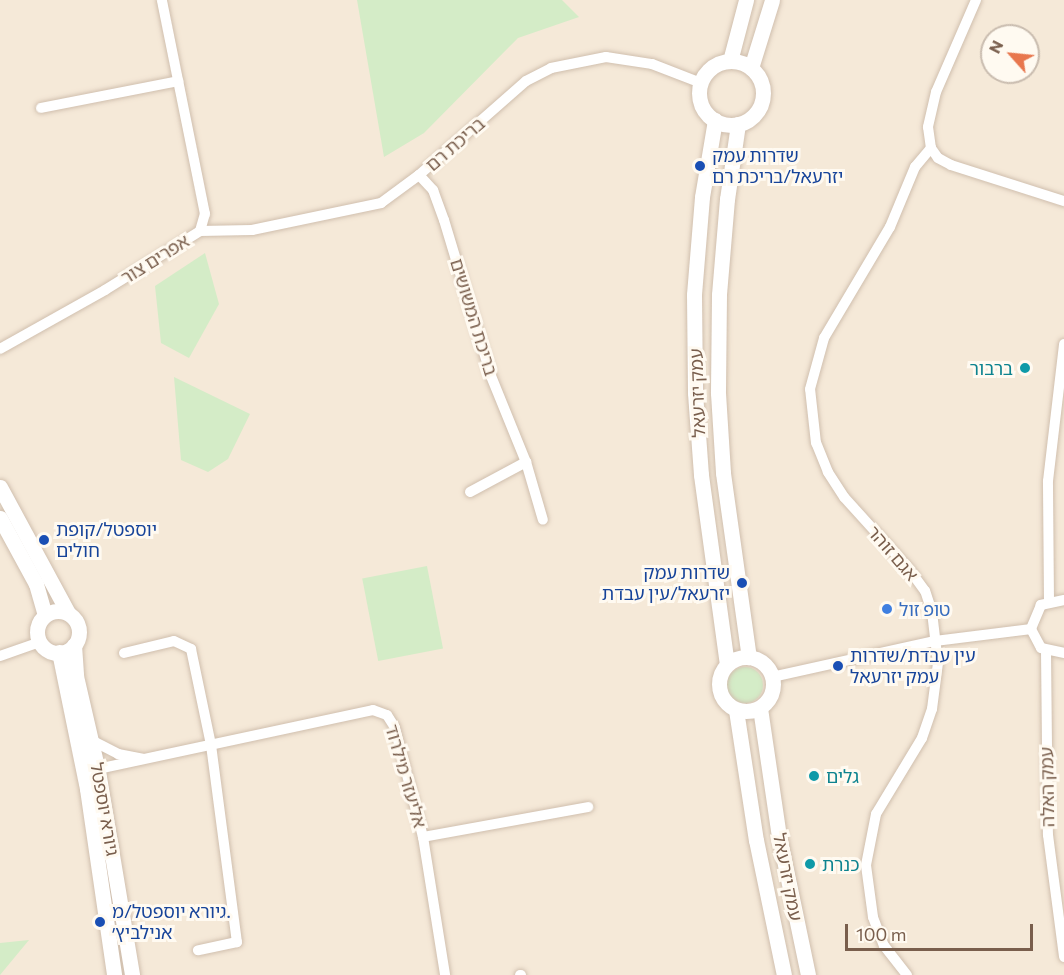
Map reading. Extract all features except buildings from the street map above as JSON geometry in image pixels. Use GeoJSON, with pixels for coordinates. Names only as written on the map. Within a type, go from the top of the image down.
{"type":"FeatureCollection","features":[{"type":"Feature","properties":{"kind":"main road"},"geometry":{"type":"LineString","coordinates":[[730,61],[746,0]]}},
{"type":"Feature","properties":{"kind":"main road"},"geometry":{"type":"LineString","coordinates":[[751,68],[772,0]]}},
{"type":"Feature","properties":{"kind":"main road"},"geometry":{"type":"LineString","coordinates":[[730,61],[751,68],[761,83],[762,100],[753,116],[738,124],[715,120],[703,108],[701,83],[712,68],[730,61]]}},
{"type":"Feature","properties":{"kind":"main road","name":"עמק יזרעאל"},"geometry":{"type":"LineString","coordinates":[[715,120],[702,197],[694,295],[695,393],[701,475],[727,664]]}},
{"type":"Feature","properties":{"kind":"main road","name":"עמק יזרעאל"},"geometry":{"type":"LineString","coordinates":[[738,124],[726,199],[719,295],[718,393],[723,473],[749,657]]}},
{"type":"Feature","properties":{"kind":"main road"},"geometry":{"type":"LineString","coordinates":[[0,487],[78,628],[74,645],[59,652],[48,650],[40,642],[37,630],[45,615],[56,611],[68,613]]}},
{"type":"Feature","properties":{"kind":"main road"},"geometry":{"type":"LineString","coordinates":[[0,518],[36,584],[45,615]]}},
{"type":"Feature","properties":{"kind":"main road","name":"גיורא יוספטל"},"geometry":{"type":"LineString","coordinates":[[74,645],[76,676],[93,741],[132,975]]}},
{"type":"Feature","properties":{"kind":"main road","name":"גיורא יוספטל"},"geometry":{"type":"LineString","coordinates":[[59,652],[82,768],[114,975]]}},
{"type":"Feature","properties":{"kind":"main road"},"geometry":{"type":"LineString","coordinates":[[749,657],[764,663],[772,677],[771,694],[760,708],[736,710],[726,703],[719,688],[720,675],[727,664],[749,657]]}},
{"type":"Feature","properties":{"kind":"main road","name":"עמק יזרעאל"},"geometry":{"type":"LineString","coordinates":[[760,708],[779,836],[808,975]]}},
{"type":"Feature","properties":{"kind":"main road","name":"עמק יזרעאל"},"geometry":{"type":"LineString","coordinates":[[736,710],[756,840],[784,975]]}},
{"type":"Feature","properties":{"kind":"street","name":"אפרים צור"},"geometry":{"type":"LineString","coordinates":[[0,349],[105,291],[200,231],[205,214],[162,0]]}},
{"type":"Feature","properties":{"kind":"street"},"geometry":{"type":"LineString","coordinates":[[976,0],[936,92],[928,127],[931,148],[938,158],[951,165],[1064,201]]}},
{"type":"Feature","properties":{"kind":"street","name":"בריכת רם"},"geometry":{"type":"LineString","coordinates":[[200,231],[252,230],[381,203],[419,175],[526,81],[551,68],[606,57],[652,64],[701,83]]}},
{"type":"Feature","properties":{"kind":"street"},"geometry":{"type":"LineString","coordinates":[[41,108],[178,81]]}},
{"type":"Feature","properties":{"kind":"street","name":"אגם זוהר"},"geometry":{"type":"LineString","coordinates":[[907,975],[884,946],[873,917],[866,865],[876,814],[922,738],[932,709],[937,686],[935,641],[925,591],[844,497],[828,472],[814,435],[810,389],[824,338],[890,227],[915,167],[931,148]]}},
{"type":"Feature","properties":{"kind":"street","name":"בריכת המשושים"},"geometry":{"type":"LineString","coordinates":[[419,175],[437,200],[491,376],[526,462],[543,520]]}},
{"type":"Feature","properties":{"kind":"street"},"geometry":{"type":"LineString","coordinates":[[1049,601],[1048,481],[1064,344]]}},
{"type":"Feature","properties":{"kind":"street"},"geometry":{"type":"LineString","coordinates":[[470,492],[526,462]]}},
{"type":"Feature","properties":{"kind":"street"},"geometry":{"type":"LineString","coordinates":[[1064,600],[1049,601],[1035,612],[1031,629],[1034,639],[1046,651],[1064,653]]}},
{"type":"Feature","properties":{"kind":"street"},"geometry":{"type":"LineString","coordinates":[[772,677],[935,641],[1031,629]]}},
{"type":"Feature","properties":{"kind":"street"},"geometry":{"type":"LineString","coordinates":[[124,653],[174,641],[191,649],[211,745],[237,942],[198,950]]}},
{"type":"Feature","properties":{"kind":"street"},"geometry":{"type":"LineString","coordinates":[[0,656],[40,642]]}},
{"type":"Feature","properties":{"kind":"street","name":"עמק האלה"},"geometry":{"type":"LineString","coordinates":[[1046,651],[1048,835],[1064,957]]}},
{"type":"Feature","properties":{"kind":"street","name":"אליעזר מילרוד"},"geometry":{"type":"LineString","coordinates":[[82,768],[98,771],[373,710],[387,715],[395,728],[423,837],[445,975]]}},
{"type":"Feature","properties":{"kind":"street","name":"אליעזר מילרוד"},"geometry":{"type":"LineString","coordinates":[[93,741],[118,754],[146,759]]}},
{"type":"Feature","properties":{"kind":"street"},"geometry":{"type":"LineString","coordinates":[[423,837],[588,807]]}},
{"type":"Feature","properties":{"kind":"shaded area"},"geometry":{"type":"Polygon","coordinates":[[[0,0],[1064,0],[1064,975],[0,975],[0,0]]]}},
{"type":"Feature","properties":{"kind":"green space"},"geometry":{"type":"Polygon","coordinates":[[[357,0],[562,0],[579,17],[518,38],[424,133],[384,157],[357,0]]]}},
{"type":"Feature","properties":{"kind":"green space"},"geometry":{"type":"Polygon","coordinates":[[[205,253],[219,304],[189,358],[161,343],[155,286],[205,253]]]}},
{"type":"Feature","properties":{"kind":"green space"},"geometry":{"type":"Polygon","coordinates":[[[174,377],[250,414],[228,459],[208,472],[181,460],[174,377]]]}},
{"type":"Feature","properties":{"kind":"green space"},"geometry":{"type":"Polygon","coordinates":[[[427,566],[443,648],[378,661],[362,579],[427,566]]]}},
{"type":"Feature","properties":{"kind":"green space"},"geometry":{"type":"Polygon","coordinates":[[[745,667],[758,672],[763,685],[758,698],[745,703],[732,698],[727,685],[732,672],[745,667]]]}},
{"type":"Feature","properties":{"kind":"green space"},"geometry":{"type":"Polygon","coordinates":[[[29,940],[0,975],[0,943],[29,940]]]}},
{"type":"Feature","properties":{"kind":"place","name":"שדרות עמק יזרעאל/בריכת רם"},"geometry":{"type":"Point","coordinates":[700,166]}},
{"type":"Feature","properties":{"kind":"place","name":"ברבור"},"geometry":{"type":"Point","coordinates":[1025,368]}},
{"type":"Feature","properties":{"kind":"place","name":"יוספטל/קופת חולים"},"geometry":{"type":"Point","coordinates":[44,540]}},
{"type":"Feature","properties":{"kind":"place","name":"שדרות עמק יזרעאל/עין עבדת"},"geometry":{"type":"Point","coordinates":[742,583]}},
{"type":"Feature","properties":{"kind":"place","name":"טופ זול"},"geometry":{"type":"Point","coordinates":[887,609]}},
{"type":"Feature","properties":{"kind":"place","name":"עין עבדת/שדרות עמק יזרעאל"},"geometry":{"type":"Point","coordinates":[838,666]}},
{"type":"Feature","properties":{"kind":"place","name":"גלים"},"geometry":{"type":"Point","coordinates":[814,776]}},
{"type":"Feature","properties":{"kind":"place","name":"כנרת"},"geometry":{"type":"Point","coordinates":[810,864]}},
{"type":"Feature","properties":{"kind":"place","name":"גיורא יוספטל/מ. אנילביץ׳"},"geometry":{"type":"Point","coordinates":[100,922]}}]}
